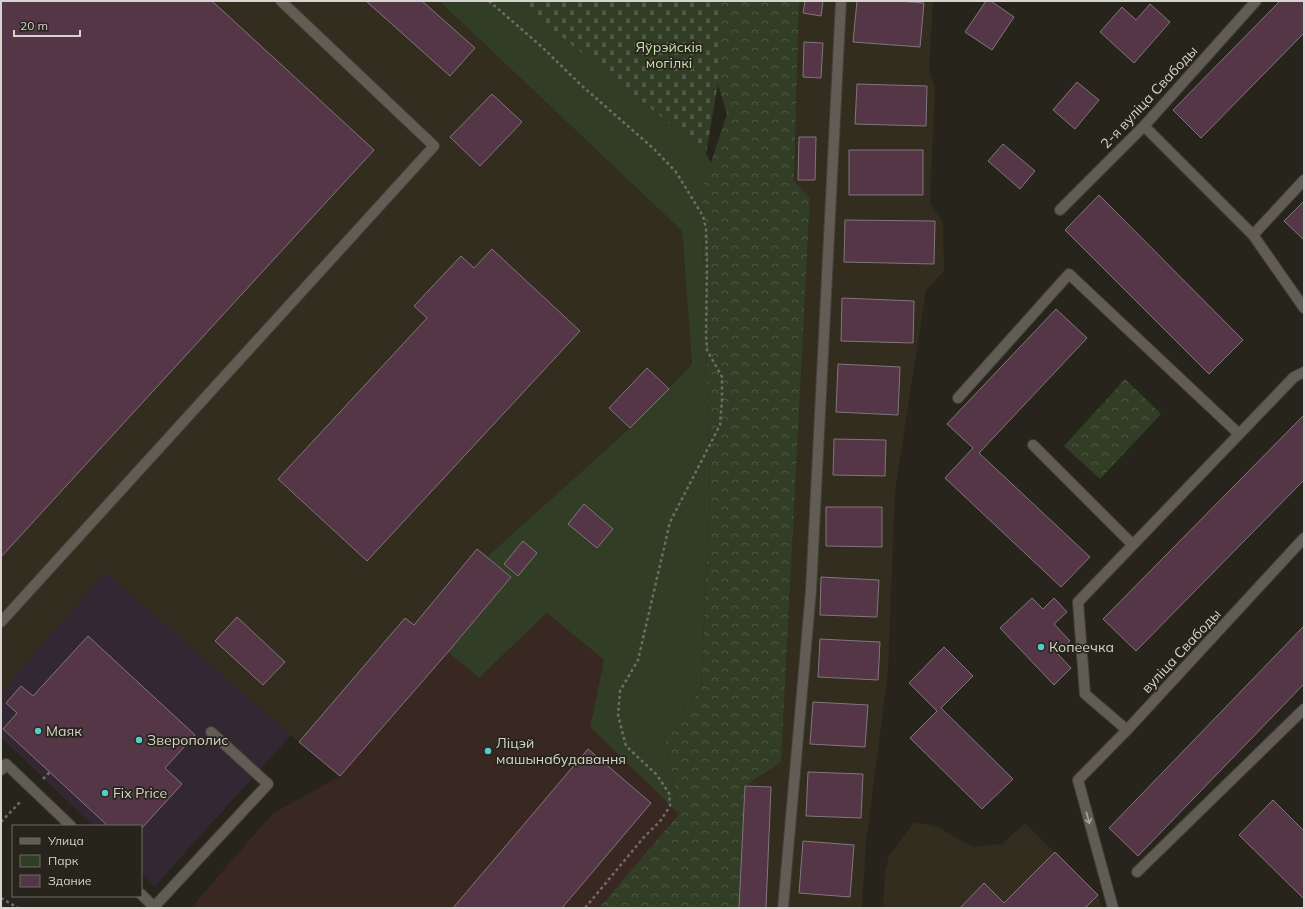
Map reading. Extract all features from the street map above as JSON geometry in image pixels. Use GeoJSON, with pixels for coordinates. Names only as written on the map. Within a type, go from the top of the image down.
{"type":"FeatureCollection","features":[{"type":"Feature","properties":{"kind":"street"},"geometry":{"type":"LineString","coordinates":[[1,622],[434,146],[281,1]]}},
{"type":"Feature","properties":{"kind":"street"},"geometry":{"type":"LineString","coordinates":[[783,908],[811,590],[841,1]]}},
{"type":"Feature","properties":{"kind":"street","name":"2-я вуліца Свабоды"},"geometry":{"type":"LineString","coordinates":[[1060,210],[1144,126],[1256,1]]}},
{"type":"Feature","properties":{"kind":"street"},"geometry":{"type":"LineString","coordinates":[[1144,126],[1253,235],[1304,308]]}},
{"type":"Feature","properties":{"kind":"street"},"geometry":{"type":"LineString","coordinates":[[1253,235],[1304,180]]}},
{"type":"Feature","properties":{"kind":"street"},"geometry":{"type":"LineString","coordinates":[[958,398],[1069,274],[1239,434]]}},
{"type":"Feature","properties":{"kind":"street"},"geometry":{"type":"LineString","coordinates":[[1127,730],[1085,694],[1078,602],[1294,377],[1304,372]]}},
{"type":"Feature","properties":{"kind":"street"},"geometry":{"type":"LineString","coordinates":[[1033,445],[1133,544]]}},
{"type":"Feature","properties":{"kind":"street","name":"вуліца Свабоды"},"geometry":{"type":"LineString","coordinates":[[1113,908],[1078,780],[1127,730],[1304,538]]}},
{"type":"Feature","properties":{"kind":"street"},"geometry":{"type":"LineString","coordinates":[[1137,872],[1304,710]]}},
{"type":"Feature","properties":{"kind":"street"},"geometry":{"type":"LineString","coordinates":[[142,895],[153,907],[268,784],[211,732]]}},
{"type":"Feature","properties":{"kind":"street"},"geometry":{"type":"LineString","coordinates":[[1,770],[6,764],[69,825]]}},
{"type":"Feature","properties":{"kind":"path"},"geometry":{"type":"LineString","coordinates":[[489,1],[654,148],[676,172],[703,216],[706,229],[708,263],[707,350],[722,377],[720,425],[670,522],[638,660],[620,691],[618,715],[626,746],[656,774],[669,793],[670,806],[661,820],[644,837],[585,908]]}},
{"type":"Feature","properties":{"kind":"path"},"geometry":{"type":"LineString","coordinates":[[1,898],[18,908]]}},
{"type":"Feature","properties":{"kind":"shaded area"},"geometry":{"type":"Polygon","coordinates":[[[1,1],[439,1],[682,231],[692,364],[630,428],[488,557],[511,577],[340,776],[299,742],[105,572],[1,692],[1,1]]]}},
{"type":"Feature","properties":{"kind":"shaded area"},"geometry":{"type":"Polygon","coordinates":[[[799,1],[933,1],[929,71],[935,87],[930,204],[943,222],[944,271],[926,290],[895,491],[888,672],[866,843],[862,908],[739,908],[745,786],[781,761],[810,198],[794,181],[799,1]]]}},
{"type":"Feature","properties":{"kind":"shaded area"},"geometry":{"type":"Polygon","coordinates":[[[105,572],[291,735],[155,886],[142,873],[142,825],[92,825],[1,737],[1,692],[105,572]]]}},
{"type":"Feature","properties":{"kind":"shaded area","name":"Ліцэй машынабудавання"},"geometry":{"type":"Polygon","coordinates":[[[547,613],[604,660],[590,727],[679,814],[599,908],[191,908],[272,814],[340,776],[448,652],[479,678],[547,613]]]}},
{"type":"Feature","properties":{"kind":"shaded area"},"geometry":{"type":"Polygon","coordinates":[[[914,822],[937,827],[973,847],[1002,844],[1025,823],[1098,895],[1102,908],[883,908],[885,872],[889,856],[914,822]]]}},
{"type":"Feature","properties":{"kind":"green space"},"geometry":{"type":"Polygon","coordinates":[[[439,1],[517,1],[706,153],[711,163],[702,191],[710,495],[701,688],[665,738],[679,814],[590,727],[604,660],[547,613],[479,678],[448,652],[511,577],[487,557],[630,428],[692,364],[682,231],[439,1]]]}},
{"type":"Feature","properties":{"kind":"green space","name":"Яўрэйскія могілкі"},"geometry":{"type":"Polygon","coordinates":[[[517,1],[720,1],[722,60],[706,153],[517,1]]]}},
{"type":"Feature","properties":{"kind":"green space"},"geometry":{"type":"Polygon","coordinates":[[[704,1],[799,1],[794,181],[810,198],[781,762],[745,786],[739,908],[599,908],[679,814],[665,738],[701,688],[710,495],[702,190],[727,114],[707,50],[704,1]]]}},
{"type":"Feature","properties":{"kind":"green space"},"geometry":{"type":"Polygon","coordinates":[[[1125,379],[1161,414],[1100,479],[1064,446],[1125,379]]]}},
{"type":"Feature","properties":{"kind":"building"},"geometry":{"type":"Polygon","coordinates":[[[1,1],[212,1],[374,150],[1,557],[1,1]]]}},
{"type":"Feature","properties":{"kind":"building"},"geometry":{"type":"Polygon","coordinates":[[[366,1],[422,1],[475,48],[450,76],[366,1]]]}},
{"type":"Feature","properties":{"kind":"building"},"geometry":{"type":"Polygon","coordinates":[[[805,1],[823,1],[821,16],[803,13],[805,1]]]}},
{"type":"Feature","properties":{"kind":"building"},"geometry":{"type":"Polygon","coordinates":[[[857,1],[898,1],[924,3],[920,47],[853,42],[857,1]]]}},
{"type":"Feature","properties":{"kind":"building"},"geometry":{"type":"Polygon","coordinates":[[[986,1],[991,1],[1014,17],[992,50],[965,32],[986,1]]]}},
{"type":"Feature","properties":{"kind":"building"},"geometry":{"type":"Polygon","coordinates":[[[1280,1],[1304,1],[1304,33],[1201,138],[1173,110],[1280,1]]]}},
{"type":"Feature","properties":{"kind":"building"},"geometry":{"type":"Polygon","coordinates":[[[1150,4],[1170,22],[1134,63],[1100,32],[1122,7],[1136,20],[1150,4]]]}},
{"type":"Feature","properties":{"kind":"building"},"geometry":{"type":"Polygon","coordinates":[[[804,42],[823,43],[821,78],[803,77],[804,42]]]}},
{"type":"Feature","properties":{"kind":"building"},"geometry":{"type":"Polygon","coordinates":[[[1077,82],[1099,100],[1075,129],[1053,110],[1077,82]]]}},
{"type":"Feature","properties":{"kind":"building"},"geometry":{"type":"Polygon","coordinates":[[[857,84],[927,86],[926,126],[855,124],[857,84]]]}},
{"type":"Feature","properties":{"kind":"building"},"geometry":{"type":"Polygon","coordinates":[[[492,94],[522,122],[480,166],[450,137],[492,94]]]}},
{"type":"Feature","properties":{"kind":"building"},"geometry":{"type":"Polygon","coordinates":[[[799,137],[816,137],[815,180],[798,180],[799,137]]]}},
{"type":"Feature","properties":{"kind":"building"},"geometry":{"type":"Polygon","coordinates":[[[1003,144],[1035,171],[1020,189],[988,161],[1003,144]]]}},
{"type":"Feature","properties":{"kind":"building"},"geometry":{"type":"Polygon","coordinates":[[[849,150],[923,150],[923,195],[849,195],[849,150]]]}},
{"type":"Feature","properties":{"kind":"building"},"geometry":{"type":"Polygon","coordinates":[[[1099,195],[1243,340],[1209,374],[1065,230],[1099,195]]]}},
{"type":"Feature","properties":{"kind":"building"},"geometry":{"type":"Polygon","coordinates":[[[1304,201],[1304,240],[1284,221],[1304,201]]]}},
{"type":"Feature","properties":{"kind":"building"},"geometry":{"type":"Polygon","coordinates":[[[845,220],[935,221],[934,264],[844,262],[845,220]]]}},
{"type":"Feature","properties":{"kind":"building"},"geometry":{"type":"Polygon","coordinates":[[[492,249],[580,331],[367,561],[278,479],[427,318],[414,306],[461,256],[474,268],[492,249]]]}},
{"type":"Feature","properties":{"kind":"building"},"geometry":{"type":"Polygon","coordinates":[[[842,298],[914,301],[913,343],[841,341],[842,298]]]}},
{"type":"Feature","properties":{"kind":"building"},"geometry":{"type":"Polygon","coordinates":[[[1056,309],[1087,338],[979,453],[1090,557],[1061,587],[945,478],[973,448],[947,424],[1056,309]]]}},
{"type":"Feature","properties":{"kind":"building"},"geometry":{"type":"Polygon","coordinates":[[[838,364],[900,367],[898,415],[836,412],[838,364]]]}},
{"type":"Feature","properties":{"kind":"building"},"geometry":{"type":"Polygon","coordinates":[[[647,368],[669,389],[630,428],[609,408],[647,368]]]}},
{"type":"Feature","properties":{"kind":"building"},"geometry":{"type":"Polygon","coordinates":[[[1304,415],[1304,480],[1136,651],[1103,619],[1304,415]]]}},
{"type":"Feature","properties":{"kind":"building"},"geometry":{"type":"Polygon","coordinates":[[[834,439],[886,440],[885,476],[833,475],[834,439]]]}},
{"type":"Feature","properties":{"kind":"building"},"geometry":{"type":"Polygon","coordinates":[[[584,504],[613,529],[597,548],[568,524],[584,504]]]}},
{"type":"Feature","properties":{"kind":"building"},"geometry":{"type":"Polygon","coordinates":[[[826,507],[882,507],[882,547],[826,546],[826,507]]]}},
{"type":"Feature","properties":{"kind":"building"},"geometry":{"type":"Polygon","coordinates":[[[523,541],[537,553],[518,576],[504,564],[523,541]]]}},
{"type":"Feature","properties":{"kind":"building"},"geometry":{"type":"Polygon","coordinates":[[[477,549],[511,577],[340,776],[299,742],[405,618],[414,625],[477,549]]]}},
{"type":"Feature","properties":{"kind":"building"},"geometry":{"type":"Polygon","coordinates":[[[821,577],[879,580],[877,617],[820,615],[821,577]]]}},
{"type":"Feature","properties":{"kind":"building","name":"Копеечка"},"geometry":{"type":"Polygon","coordinates":[[[1032,598],[1043,609],[1054,598],[1067,612],[1054,624],[1070,641],[1057,653],[1071,668],[1054,685],[1000,628],[1032,598]]]}},
{"type":"Feature","properties":{"kind":"building"},"geometry":{"type":"Polygon","coordinates":[[[237,617],[285,662],[263,685],[215,641],[237,617]]]}},
{"type":"Feature","properties":{"kind":"building"},"geometry":{"type":"Polygon","coordinates":[[[1304,626],[1304,684],[1138,856],[1109,828],[1304,626]]]}},
{"type":"Feature","properties":{"kind":"building"},"geometry":{"type":"Polygon","coordinates":[[[88,636],[195,735],[165,768],[182,784],[142,828],[142,825],[107,825],[3,729],[17,713],[6,703],[21,686],[33,696],[88,636]]]}},
{"type":"Feature","properties":{"kind":"building"},"geometry":{"type":"Polygon","coordinates":[[[820,639],[880,642],[878,680],[818,677],[820,639]]]}},
{"type":"Feature","properties":{"kind":"building"},"geometry":{"type":"Polygon","coordinates":[[[944,647],[973,676],[941,708],[1013,779],[982,809],[910,738],[937,711],[909,683],[944,647]]]}},
{"type":"Feature","properties":{"kind":"building"},"geometry":{"type":"Polygon","coordinates":[[[813,702],[868,705],[865,747],[810,744],[813,702]]]}},
{"type":"Feature","properties":{"kind":"building"},"geometry":{"type":"Polygon","coordinates":[[[588,749],[651,803],[562,908],[453,908],[588,749]]]}},
{"type":"Feature","properties":{"kind":"building"},"geometry":{"type":"Polygon","coordinates":[[[808,772],[863,774],[861,818],[806,816],[808,772]]]}},
{"type":"Feature","properties":{"kind":"building"},"geometry":{"type":"Polygon","coordinates":[[[745,786],[771,787],[766,908],[739,908],[745,786]]]}},
{"type":"Feature","properties":{"kind":"building"},"geometry":{"type":"Polygon","coordinates":[[[1273,800],[1304,831],[1304,899],[1239,835],[1273,800]]]}},
{"type":"Feature","properties":{"kind":"building"},"geometry":{"type":"Polygon","coordinates":[[[803,841],[854,845],[850,897],[799,893],[803,841]]]}},
{"type":"Feature","properties":{"kind":"building"},"geometry":{"type":"Polygon","coordinates":[[[1055,852],[1098,895],[1085,908],[960,908],[984,883],[1004,903],[1055,852]]]}},
{"type":"Feature","properties":{"kind":"place","name":"Копеечка"},"geometry":{"type":"Point","coordinates":[1041,647]}},
{"type":"Feature","properties":{"kind":"place","name":"Маяк"},"geometry":{"type":"Point","coordinates":[38,731]}},
{"type":"Feature","properties":{"kind":"place","name":"Зверополис"},"geometry":{"type":"Point","coordinates":[139,740]}},
{"type":"Feature","properties":{"kind":"place","name":"Ліцэй машынабудавання"},"geometry":{"type":"Point","coordinates":[488,751]}},
{"type":"Feature","properties":{"kind":"place","name":"Fix Price"},"geometry":{"type":"Point","coordinates":[105,793]}}]}
